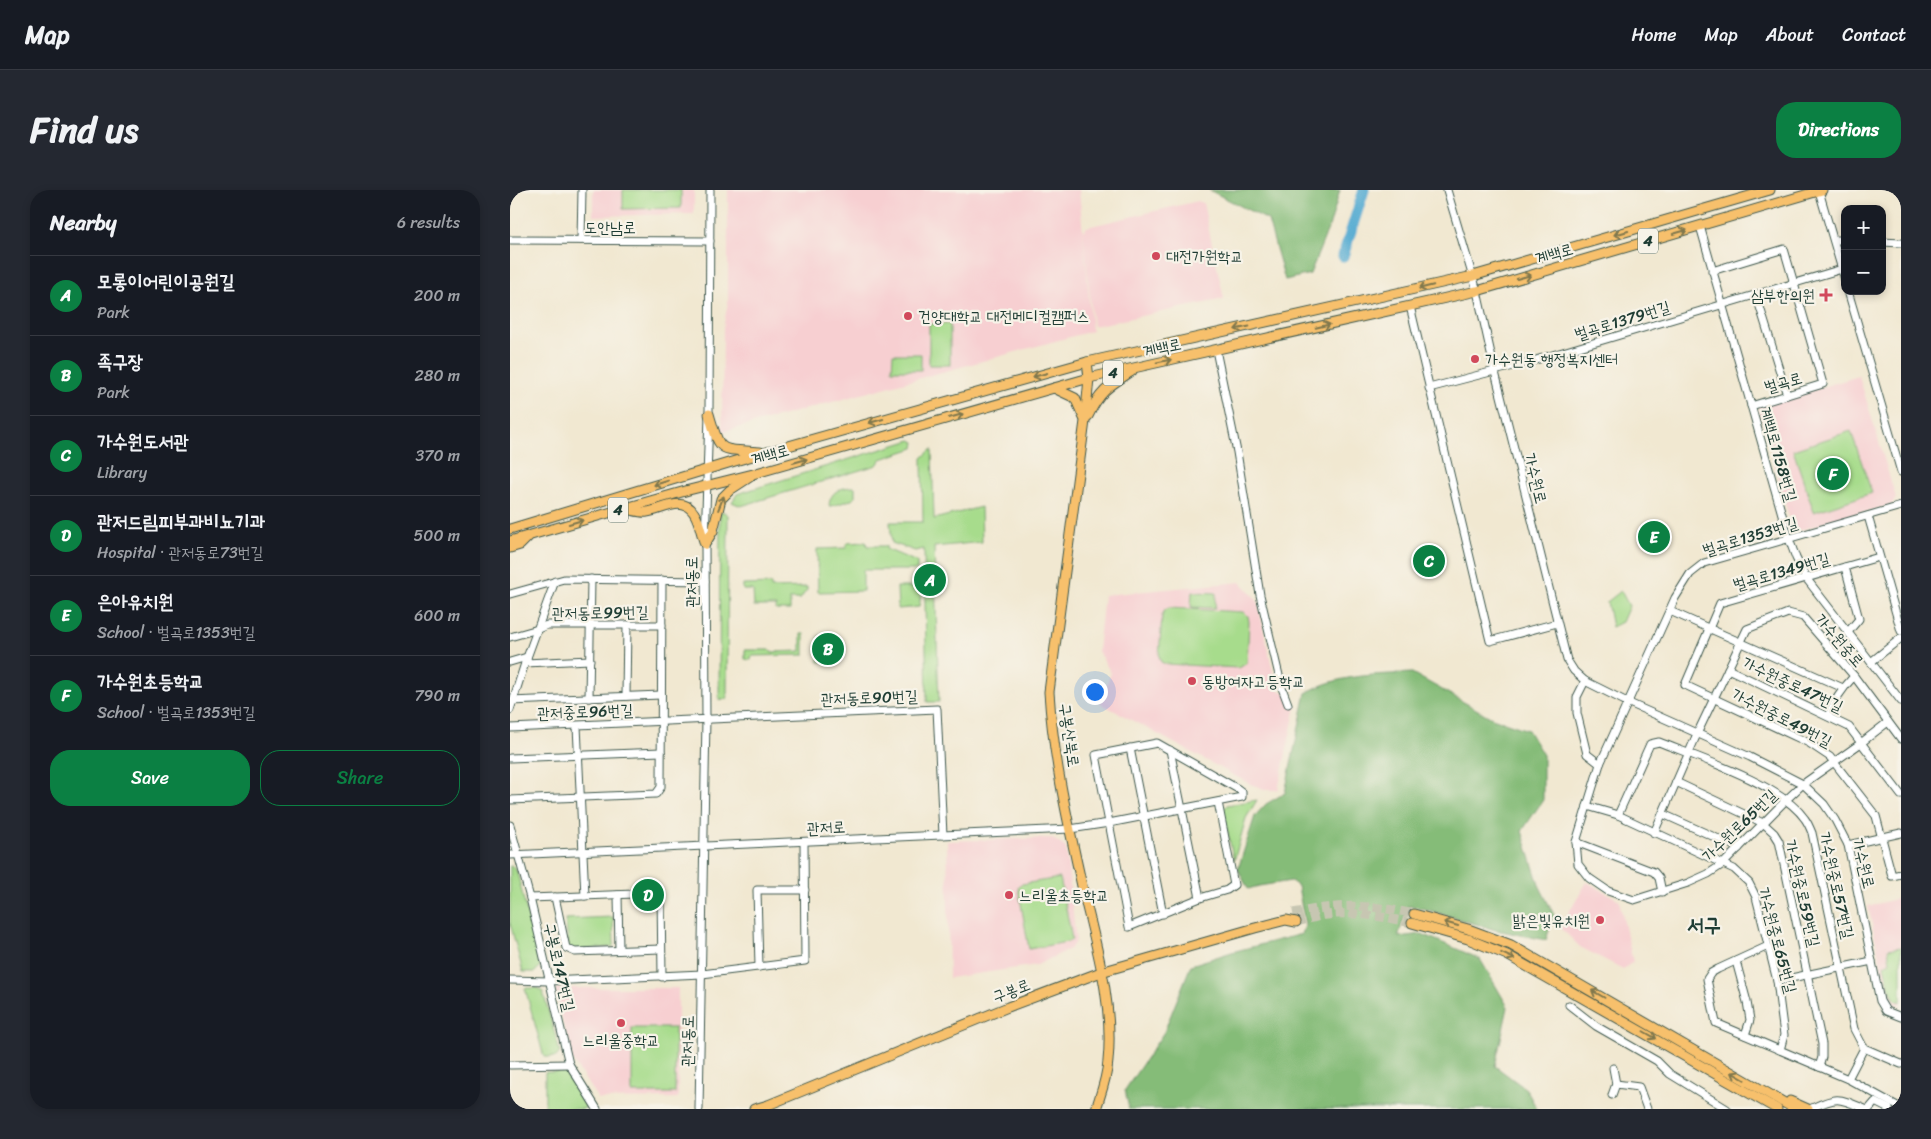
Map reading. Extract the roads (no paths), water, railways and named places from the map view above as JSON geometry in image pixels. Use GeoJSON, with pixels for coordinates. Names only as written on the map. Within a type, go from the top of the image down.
{"type":"FeatureCollection","features":[{"type":"Feature","properties":{"kind":"main road","name":"계백로"},"geometry":{"type":"LineString","coordinates":[[510,529],[765,453],[1087,362],[1473,276],[1770,190]]}},
{"type":"Feature","properties":{"kind":"main road","name":"계백로"},"geometry":{"type":"LineString","coordinates":[[510,541],[1089,378],[1477,291],[1820,190]]}},
{"type":"Feature","properties":{"kind":"main road","name":"구봉산북로"},"geometry":{"type":"LineString","coordinates":[[1087,362],[1089,378],[1086,421],[1048,692],[1050,718],[1070,829],[1101,972],[1109,1022],[1108,1062],[1104,1084],[1096,1109]]}},
{"type":"Feature","properties":{"kind":"main road"},"geometry":{"type":"LineString","coordinates":[[1086,421],[1099,395],[1109,385],[1138,367]]}},
{"type":"Feature","properties":{"kind":"main road"},"geometry":{"type":"LineString","coordinates":[[1054,388],[1075,398],[1086,421]]}},
{"type":"Feature","properties":{"kind":"main road"},"geometry":{"type":"LineString","coordinates":[[709,414],[721,446],[727,450],[765,453]]}},
{"type":"Feature","properties":{"kind":"main road"},"geometry":{"type":"LineString","coordinates":[[705,544],[713,531],[721,499],[730,490],[753,474]]}},
{"type":"Feature","properties":{"kind":"main road"},"geometry":{"type":"LineString","coordinates":[[622,508],[645,512],[669,505],[686,505],[696,517],[705,544]]}},
{"type":"Feature","properties":{"kind":"main road"},"geometry":{"type":"LineString","coordinates":[[510,523],[521,519],[538,520]]}},
{"type":"Feature","properties":{"kind":"main road"},"geometry":{"type":"LineString","coordinates":[[510,548],[520,545],[530,535]]}},
{"type":"Feature","properties":{"kind":"main road","name":"구봉로"},"geometry":{"type":"LineString","coordinates":[[754,1109],[768,1105],[1008,1007],[1101,972],[1295,918]]}},
{"type":"Feature","properties":{"kind":"main road"},"geometry":{"type":"LineString","coordinates":[[1777,1109],[1507,955],[1413,919],[1468,929],[1511,945],[1795,1109]]}},
{"type":"Feature","properties":{"kind":"main road"},"geometry":{"type":"LineString","coordinates":[[1762,1090],[1810,1108]]}},
{"type":"Feature","properties":{"kind":"main road"},"geometry":{"type":"LineString","coordinates":[[1750,1094],[1769,1109]]}},
{"type":"Feature","properties":{"kind":"street"},"geometry":{"type":"LineString","coordinates":[[582,190],[582,240]]}},
{"type":"Feature","properties":{"kind":"street","name":"관저동로"},"geometry":{"type":"LineString","coordinates":[[699,1109],[702,848],[706,718],[705,544],[709,414],[710,190]]}},
{"type":"Feature","properties":{"kind":"street","name":"가수원로"},"geometry":{"type":"LineString","coordinates":[[1447,190],[1477,291],[1495,372],[1567,660],[1574,671],[1585,681],[1627,702],[1750,757],[1803,784],[1824,804],[1835,820],[1848,846],[1880,1001],[1886,1012],[1901,1017]]}},
{"type":"Feature","properties":{"kind":"street"},"geometry":{"type":"LineString","coordinates":[[1820,190],[1841,265]]}},
{"type":"Feature","properties":{"kind":"street","name":"계백로1158번길"},"geometry":{"type":"LineString","coordinates":[[1700,226],[1788,538],[1796,558],[1806,578],[1901,701]]}},
{"type":"Feature","properties":{"kind":"street","name":"도안남로"},"geometry":{"type":"LineString","coordinates":[[510,240],[710,242]]}},
{"type":"Feature","properties":{"kind":"street"},"geometry":{"type":"LineString","coordinates":[[1834,240],[1841,240]]}},
{"type":"Feature","properties":{"kind":"street"},"geometry":{"type":"LineString","coordinates":[[1886,242],[1901,243]]}},
{"type":"Feature","properties":{"kind":"street"},"geometry":{"type":"LineString","coordinates":[[1712,270],[1784,249],[1794,283]]}},
{"type":"Feature","properties":{"kind":"street","name":"벌곡로1379번길"},"geometry":{"type":"LineString","coordinates":[[1430,388],[1495,372],[1841,269]]}},
{"type":"Feature","properties":{"kind":"street","name":"벌곡로"},"geometry":{"type":"LineString","coordinates":[[1751,406],[1823,384],[1794,283]]}},
{"type":"Feature","properties":{"kind":"street"},"geometry":{"type":"LineString","coordinates":[[1756,294],[1787,395]]}},
{"type":"Feature","properties":{"kind":"street"},"geometry":{"type":"LineString","coordinates":[[1849,295],[1901,472]]}},
{"type":"Feature","properties":{"kind":"street"},"geometry":{"type":"LineString","coordinates":[[1410,306],[1490,641],[1557,623]]}},
{"type":"Feature","properties":{"kind":"street"},"geometry":{"type":"LineString","coordinates":[[1216,350],[1237,452],[1260,595],[1282,688],[1288,704]]}},
{"type":"Feature","properties":{"kind":"street","name":"벌곡로1353번길"},"geometry":{"type":"LineString","coordinates":[[1627,702],[1670,611],[1690,574],[1704,564],[1901,506]]}},
{"type":"Feature","properties":{"kind":"street"},"geometry":{"type":"LineString","coordinates":[[1868,516],[1901,631]]}},
{"type":"Feature","properties":{"kind":"street","name":"벌곡로1349번길"},"geometry":{"type":"LineString","coordinates":[[1714,698],[1685,685],[1720,603],[1879,557]]}},
{"type":"Feature","properties":{"kind":"street"},"geometry":{"type":"LineString","coordinates":[[1845,567],[1860,619],[1848,632]]}},
{"type":"Feature","properties":{"kind":"street"},"geometry":{"type":"LineString","coordinates":[[510,594],[564,579],[705,581]]}},
{"type":"Feature","properties":{"kind":"street"},"geometry":{"type":"LineString","coordinates":[[589,698],[591,579]]}},
{"type":"Feature","properties":{"kind":"street"},"geometry":{"type":"LineString","coordinates":[[510,800],[656,794],[661,787],[662,580]]}},
{"type":"Feature","properties":{"kind":"street"},"geometry":{"type":"LineString","coordinates":[[510,710],[511,701],[555,581]]}},
{"type":"Feature","properties":{"kind":"street","name":"가수원중로"},"geometry":{"type":"LineString","coordinates":[[1670,611],[1843,688]]}},
{"type":"Feature","properties":{"kind":"street","name":"가수원중로"},"geometry":{"type":"LineString","coordinates":[[1654,833],[1697,734],[1747,629],[1788,613],[1803,617],[1854,676],[1901,740]]}},
{"type":"Feature","properties":{"kind":"street","name":"관저동로99번길"},"geometry":{"type":"LineString","coordinates":[[510,637],[547,625],[662,625]]}},
{"type":"Feature","properties":{"kind":"street"},"geometry":{"type":"LineString","coordinates":[[626,696],[627,625]]}},
{"type":"Feature","properties":{"kind":"street"},"geometry":{"type":"LineString","coordinates":[[1871,662],[1901,638]]}},
{"type":"Feature","properties":{"kind":"street"},"geometry":{"type":"LineString","coordinates":[[510,662],[526,660],[590,660]]}},
{"type":"Feature","properties":{"kind":"street","name":"가수원중로47번길"},"geometry":{"type":"LineString","coordinates":[[1728,669],[1849,727],[1901,795]]}},
{"type":"Feature","properties":{"kind":"street"},"geometry":{"type":"LineString","coordinates":[[1828,716],[1832,705],[1843,688],[1854,676]]}},
{"type":"Feature","properties":{"kind":"street"},"geometry":{"type":"LineString","coordinates":[[1585,681],[1577,697],[1576,713],[1587,754],[1600,764]]}},
{"type":"Feature","properties":{"kind":"street"},"geometry":{"type":"LineString","coordinates":[[511,701],[661,695]]}},
{"type":"Feature","properties":{"kind":"street","name":"가수원중로49번길"},"geometry":{"type":"LineString","coordinates":[[1714,698],[1810,743],[1830,757],[1876,816],[1882,837]]}},
{"type":"Feature","properties":{"kind":"street","name":"가수원로65번길"},"geometry":{"type":"LineString","coordinates":[[1627,702],[1600,764],[1576,842],[1578,864],[1589,878],[1608,891],[1634,900],[1688,883],[1723,864],[1803,784]]}},
{"type":"Feature","properties":{"kind":"street","name":"관저동로90번길"},"geometry":{"type":"LineString","coordinates":[[706,718],[937,709],[943,836]]}},
{"type":"Feature","properties":{"kind":"street","name":"관저중로96번길"},"geometry":{"type":"LineString","coordinates":[[510,728],[660,722],[706,718]]}},
{"type":"Feature","properties":{"kind":"street"},"geometry":{"type":"LineString","coordinates":[[1803,784],[1888,722]]}},
{"type":"Feature","properties":{"kind":"street"},"geometry":{"type":"LineString","coordinates":[[577,726],[585,896]]}},
{"type":"Feature","properties":{"kind":"street","name":"가수원중로57번길"},"geometry":{"type":"LineString","coordinates":[[1618,815],[1650,744],[1659,742],[1771,789],[1786,800],[1806,820],[1812,833],[1854,1029],[1864,1048]]}},
{"type":"Feature","properties":{"kind":"street"},"geometry":{"type":"LineString","coordinates":[[1200,898],[1170,750],[1157,743],[1096,755],[1129,927],[1200,898],[1227,890],[1234,885],[1218,802]]}},
{"type":"Feature","properties":{"kind":"street"},"geometry":{"type":"LineString","coordinates":[[1130,748],[1163,914]]}},
{"type":"Feature","properties":{"kind":"street","name":"관저로"},"geometry":{"type":"LineString","coordinates":[[513,855],[702,848],[1070,829],[1109,824],[1242,797],[1242,792],[1170,750]]}},
{"type":"Feature","properties":{"kind":"street"},"geometry":{"type":"LineString","coordinates":[[510,758],[661,752]]}},
{"type":"Feature","properties":{"kind":"street","name":"가수원중로59번길"},"geometry":{"type":"LineString","coordinates":[[1676,782],[1763,823],[1774,833],[1783,853],[1822,1044],[1822,1057],[1819,1067]]}},
{"type":"Feature","properties":{"kind":"street"},"geometry":{"type":"LineString","coordinates":[[1587,806],[1618,815],[1654,833]]}},
{"type":"Feature","properties":{"kind":"street"},"geometry":{"type":"LineString","coordinates":[[1663,814],[1739,848]]}},
{"type":"Feature","properties":{"kind":"street","name":"구봉로147번길"},"geometry":{"type":"LineString","coordinates":[[510,825],[513,855],[530,898],[569,1064],[597,1109]]}},
{"type":"Feature","properties":{"kind":"street","name":"가수원중로65번길"},"geometry":{"type":"LineString","coordinates":[[1654,833],[1734,869],[1749,883],[1756,897],[1777,981],[1784,1035],[1780,1050]]}},
{"type":"Feature","properties":{"kind":"street"},"geometry":{"type":"LineString","coordinates":[[1848,846],[1901,833]]}},
{"type":"Feature","properties":{"kind":"street"},"geometry":{"type":"LineString","coordinates":[[1882,837],[1892,876],[1901,874]]}},
{"type":"Feature","properties":{"kind":"street"},"geometry":{"type":"LineString","coordinates":[[510,980],[549,981],[662,977],[805,961],[804,842]]}},
{"type":"Feature","properties":{"kind":"street"},"geometry":{"type":"LineString","coordinates":[[1576,842],[1654,872],[1659,878],[1662,892]]}},
{"type":"Feature","properties":{"kind":"street"},"geometry":{"type":"LineString","coordinates":[[759,967],[757,890],[805,890]]}},
{"type":"Feature","properties":{"kind":"street"},"geometry":{"type":"LineString","coordinates":[[530,898],[661,893],[662,977]]}},
{"type":"Feature","properties":{"kind":"street"},"geometry":{"type":"LineString","coordinates":[[618,894],[619,950]]}},
{"type":"Feature","properties":{"kind":"street"},"geometry":{"type":"LineString","coordinates":[[555,897],[566,948],[575,952],[661,949]]}},
{"type":"Feature","properties":{"kind":"street"},"geometry":{"type":"LineString","coordinates":[[1768,946],[1711,973],[1707,979],[1716,1023],[1848,1079],[1901,1108]]}},
{"type":"Feature","properties":{"kind":"street"},"geometry":{"type":"LineString","coordinates":[[1736,961],[1750,1020],[1745,1035]]}},
{"type":"Feature","properties":{"kind":"street"},"geometry":{"type":"LineString","coordinates":[[1777,981],[1872,961]]}},
{"type":"Feature","properties":{"kind":"street"},"geometry":{"type":"LineString","coordinates":[[1569,1005],[1596,1026],[1657,1061],[1670,1074],[1727,1109]]}},
{"type":"Feature","properties":{"kind":"street"},"geometry":{"type":"LineString","coordinates":[[1848,1079],[1864,1048],[1897,1064],[1901,1064]]}},
{"type":"Feature","properties":{"kind":"street"},"geometry":{"type":"LineString","coordinates":[[510,1065],[569,1064]]}},
{"type":"Feature","properties":{"kind":"street"},"geometry":{"type":"LineString","coordinates":[[1612,1095],[1616,1084],[1613,1068]]}},
{"type":"Feature","properties":{"kind":"street"},"geometry":{"type":"LineString","coordinates":[[1616,1084],[1639,1087],[1647,1109]]}},
{"type":"Feature","properties":{"kind":"street"},"geometry":{"type":"LineString","coordinates":[[1810,1108],[1829,1100],[1840,1098],[1865,1109]]}},
{"type":"Feature","properties":{"kind":"street"},"geometry":{"type":"LineString","coordinates":[[1869,1109],[1875,1102],[1889,1109]]}},
{"type":"Feature","properties":{"kind":"waterway"},"geometry":{"type":"LineString","coordinates":[[1343,256],[1364,190]]}},
{"type":"Feature","properties":{"kind":"tunnel"},"geometry":{"type":"LineString","coordinates":[[1293,913],[1354,906],[1383,908],[1414,914]]}},
{"type":"Feature","properties":{"kind":"tunnel"},"geometry":{"type":"LineString","coordinates":[[1296,922],[1338,914],[1359,914],[1412,923]]}},
{"type":"Feature","properties":{"kind":"place","name":"대전가원학교"},"geometry":{"type":"Point","coordinates":[1156,256]}},
{"type":"Feature","properties":{"kind":"place","name":"삼부한의원"},"geometry":{"type":"Point","coordinates":[1826,295]}},
{"type":"Feature","properties":{"kind":"place","name":"건양대학교 대전메디컬캠퍼스"},"geometry":{"type":"Point","coordinates":[908,316]}},
{"type":"Feature","properties":{"kind":"place","name":"가수원동 행정복지센터"},"geometry":{"type":"Point","coordinates":[1475,359]}},
{"type":"Feature","properties":{"kind":"place","name":"가수원초등학교"},"geometry":{"type":"Point","coordinates":[1833,474]}},
{"type":"Feature","properties":{"kind":"place","name":"은아유치원"},"geometry":{"type":"Point","coordinates":[1654,537]}},
{"type":"Feature","properties":{"kind":"place","name":"가수원도서관"},"geometry":{"type":"Point","coordinates":[1429,561]}},
{"type":"Feature","properties":{"kind":"place","name":"모롱이어린이공원길"},"geometry":{"type":"Point","coordinates":[930,580]}},
{"type":"Feature","properties":{"kind":"place","name":"족구장"},"geometry":{"type":"Point","coordinates":[828,649]}},
{"type":"Feature","properties":{"kind":"place","name":"동방여자고등학교"},"geometry":{"type":"Point","coordinates":[1192,681]}},
{"type":"Feature","properties":{"kind":"place","name":"관저드림피부과비뇨기과"},"geometry":{"type":"Point","coordinates":[648,895]}},
{"type":"Feature","properties":{"kind":"place","name":"느리울초등학교"},"geometry":{"type":"Point","coordinates":[1009,895]}},
{"type":"Feature","properties":{"kind":"place","name":"밝은빛유치원"},"geometry":{"type":"Point","coordinates":[1600,920]}},
{"type":"Feature","properties":{"kind":"place","name":"느리울중학교"},"geometry":{"type":"Point","coordinates":[621,1023]}},
{"type":"Feature","properties":{"kind":"district","name":"서구"},"geometry":{"type":"Point","coordinates":[1704,925]}}]}
